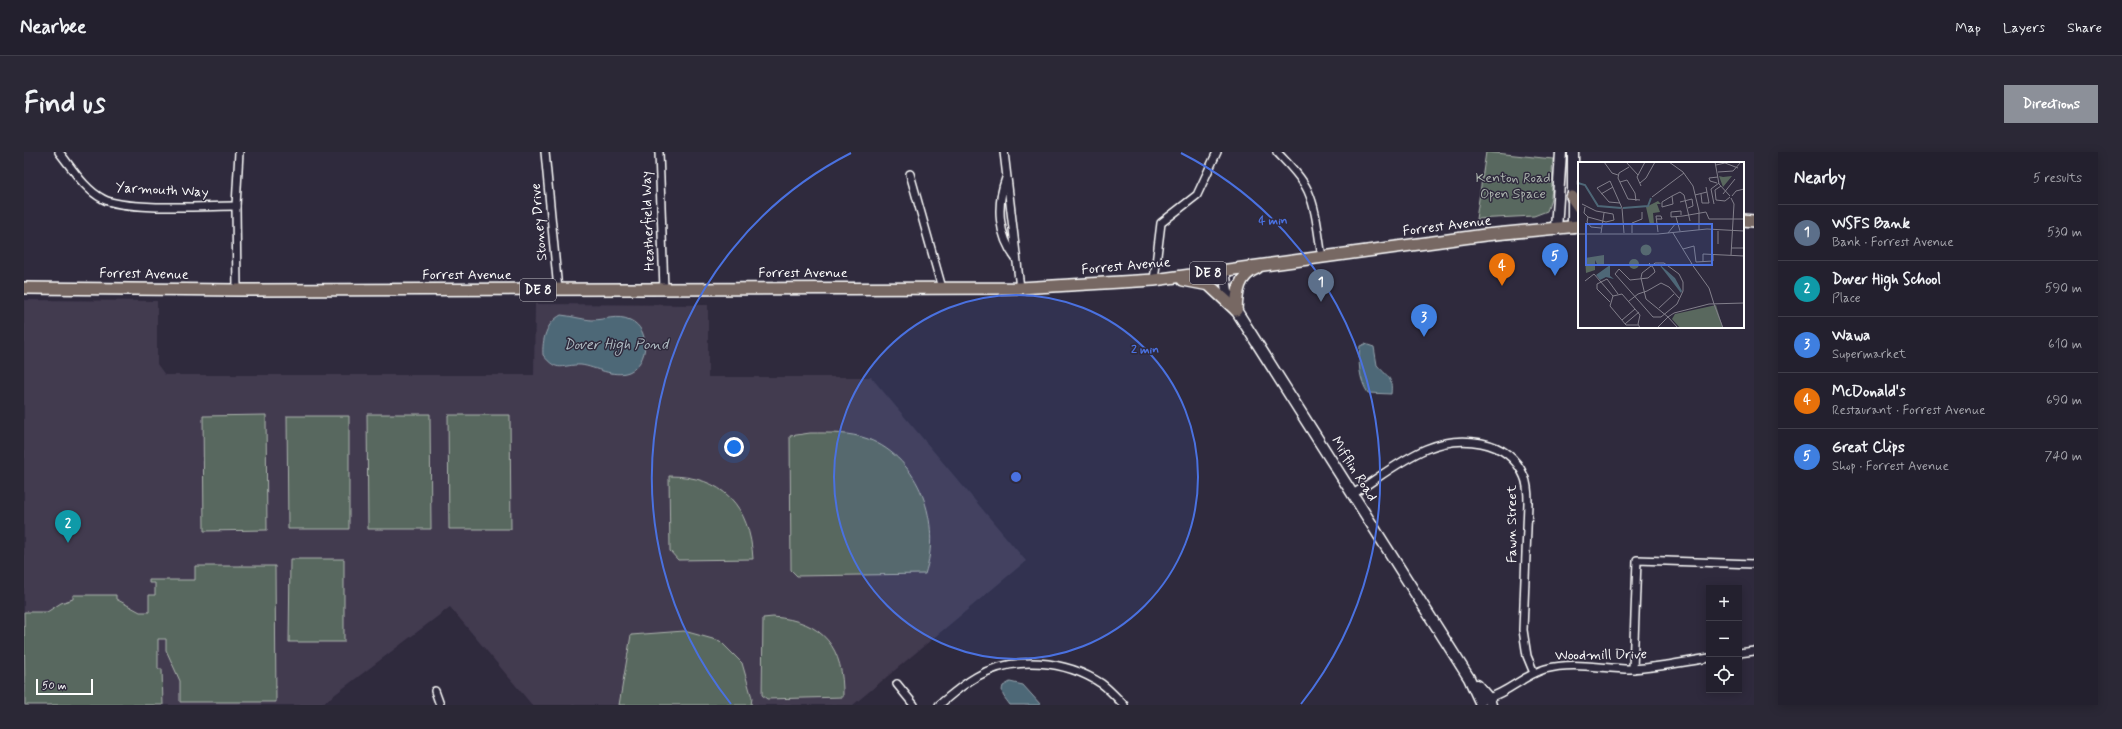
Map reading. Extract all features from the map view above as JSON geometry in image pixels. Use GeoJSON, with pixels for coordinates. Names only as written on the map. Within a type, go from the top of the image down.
{"type":"FeatureCollection","features":[{"type":"Feature","properties":{"kind":"highway"},"geometry":{"type":"LineString","coordinates":[[1572,197],[1578,206]]}},
{"type":"Feature","properties":{"kind":"highway"},"geometry":{"type":"LineString","coordinates":[[1744,220],[1754,221]]}},
{"type":"Feature","properties":{"kind":"highway","name":"Forrest Avenue"},"geometry":{"type":"LineString","coordinates":[[24,288],[237,290],[558,290],[664,288],[1020,288],[1154,280],[1485,235],[1576,227]]}},
{"type":"Feature","properties":{"kind":"highway"},"geometry":{"type":"LineString","coordinates":[[1236,310],[1240,282],[1248,272],[1262,265]]}},
{"type":"Feature","properties":{"kind":"highway"},"geometry":{"type":"LineString","coordinates":[[1169,278],[1209,285],[1236,310]]}},
{"type":"Feature","properties":{"kind":"main road"},"geometry":{"type":"LineString","coordinates":[[1556,229],[1561,152]]}},
{"type":"Feature","properties":{"kind":"main road"},"geometry":{"type":"LineString","coordinates":[[1573,152],[1572,197],[1576,227]]}},
{"type":"Feature","properties":{"kind":"main road","name":"Mifflin Road"},"geometry":{"type":"LineString","coordinates":[[1224,270],[1227,291],[1236,310],[1469,678],[1487,702]]}},
{"type":"Feature","properties":{"kind":"street","name":"Yarmouth Way"},"geometry":{"type":"LineString","coordinates":[[59,152],[93,193],[113,203],[140,205],[236,206]]}},
{"type":"Feature","properties":{"kind":"street"},"geometry":{"type":"LineString","coordinates":[[237,290],[236,206],[240,152]]}},
{"type":"Feature","properties":{"kind":"street","name":"Stoney Drive"},"geometry":{"type":"LineString","coordinates":[[546,152],[558,290]]}},
{"type":"Feature","properties":{"kind":"street","name":"Heatherfield Way"},"geometry":{"type":"LineString","coordinates":[[659,152],[664,288]]}},
{"type":"Feature","properties":{"kind":"street"},"geometry":{"type":"LineString","coordinates":[[1004,152],[1020,288]]}},
{"type":"Feature","properties":{"kind":"street"},"geometry":{"type":"LineString","coordinates":[[1154,280],[1161,224],[1198,195],[1217,152]]}},
{"type":"Feature","properties":{"kind":"street"},"geometry":{"type":"LineString","coordinates":[[1277,152],[1296,172],[1308,191],[1314,212],[1322,257]]}},
{"type":"Feature","properties":{"kind":"street"},"geometry":{"type":"LineString","coordinates":[[910,174],[942,288]]}},
{"type":"Feature","properties":{"kind":"street"},"geometry":{"type":"LineString","coordinates":[[1006,177],[1000,202],[1001,226],[1005,241],[1017,261]]}},
{"type":"Feature","properties":{"kind":"street","name":"Fawn Street"},"geometry":{"type":"LineString","coordinates":[[1353,494],[1413,456],[1440,444],[1473,441],[1497,447],[1510,455],[1522,471],[1527,488],[1528,503],[1523,630],[1527,656],[1534,673]]}},
{"type":"Feature","properties":{"kind":"street"},"geometry":{"type":"LineString","coordinates":[[1633,669],[1636,560],[1754,564]]}},
{"type":"Feature","properties":{"kind":"street"},"geometry":{"type":"LineString","coordinates":[[1742,653],[1754,651]]}},
{"type":"Feature","properties":{"kind":"street","name":"Woodmill Drive"},"geometry":{"type":"LineString","coordinates":[[1487,702],[1534,673],[1568,665],[1633,669],[1706,658]]}},
{"type":"Feature","properties":{"kind":"street"},"geometry":{"type":"LineString","coordinates":[[939,705],[965,684],[986,672],[1009,665],[1034,663],[1062,666],[1090,677],[1110,690],[1124,705]]}},
{"type":"Feature","properties":{"kind":"street"},"geometry":{"type":"LineString","coordinates":[[897,684],[914,705]]}},
{"type":"Feature","properties":{"kind":"street"},"geometry":{"type":"LineString","coordinates":[[435,691],[440,705]]}},
{"type":"Feature","properties":{"kind":"shaded area"},"geometry":{"type":"Polygon","coordinates":[[[24,300],[157,301],[157,364],[165,375],[534,375],[535,304],[708,305],[708,377],[871,377],[1026,561],[853,705],[532,705],[450,607],[321,705],[24,705],[24,300]]]}},
{"type":"Feature","properties":{"kind":"green space","name":"Kenton Road Open Space"},"geometry":{"type":"Polygon","coordinates":[[[1486,152],[1553,159],[1551,199],[1547,211],[1534,216],[1476,219],[1486,152]]]}},
{"type":"Feature","properties":{"kind":"green space"},"geometry":{"type":"Polygon","coordinates":[[[367,414],[430,414],[431,529],[368,529],[367,414]]]}},
{"type":"Feature","properties":{"kind":"green space"},"geometry":{"type":"Polygon","coordinates":[[[266,415],[267,530],[204,531],[203,416],[266,415]]]}},
{"type":"Feature","properties":{"kind":"green space"},"geometry":{"type":"Polygon","coordinates":[[[448,415],[510,415],[511,529],[449,529],[448,415]]]}},
{"type":"Feature","properties":{"kind":"green space"},"geometry":{"type":"Polygon","coordinates":[[[287,416],[349,416],[349,529],[288,529],[287,416]]]}},
{"type":"Feature","properties":{"kind":"green space"},"geometry":{"type":"Polygon","coordinates":[[[810,433],[839,433],[868,439],[886,448],[901,462],[913,477],[922,495],[928,515],[931,535],[930,555],[925,574],[797,576],[791,570],[790,436],[810,433]]]}},
{"type":"Feature","properties":{"kind":"green space"},"geometry":{"type":"Polygon","coordinates":[[[669,476],[688,477],[704,482],[719,488],[730,498],[739,509],[746,524],[751,540],[753,559],[678,560],[670,551],[669,476]]]}},
{"type":"Feature","properties":{"kind":"green space"},"geometry":{"type":"Polygon","coordinates":[[[290,559],[344,559],[344,642],[289,642],[290,559]]]}},
{"type":"Feature","properties":{"kind":"green space"},"geometry":{"type":"Polygon","coordinates":[[[195,566],[275,566],[276,702],[180,702],[180,681],[166,650],[166,639],[158,639],[158,669],[162,669],[163,705],[25,705],[24,612],[47,612],[61,603],[73,599],[73,595],[116,595],[116,599],[140,612],[149,612],[149,595],[155,595],[155,583],[149,583],[149,580],[195,580],[195,566]]]}},
{"type":"Feature","properties":{"kind":"green space"},"geometry":{"type":"Polygon","coordinates":[[[773,617],[806,624],[818,631],[828,640],[835,651],[840,664],[843,697],[767,699],[762,695],[763,618],[773,617]]]}},
{"type":"Feature","properties":{"kind":"green space"},"geometry":{"type":"Polygon","coordinates":[[[684,631],[720,641],[742,663],[752,698],[751,705],[619,705],[631,635],[684,631]]]}},
{"type":"Feature","properties":{"kind":"water","name":"Dover High Pond"},"geometry":{"type":"Polygon","coordinates":[[[561,315],[591,320],[620,317],[637,324],[642,331],[645,346],[641,361],[636,368],[623,374],[605,372],[581,365],[560,367],[553,364],[543,355],[543,344],[548,327],[561,315]]]}},
{"type":"Feature","properties":{"kind":"water"},"geometry":{"type":"Polygon","coordinates":[[[1365,344],[1374,347],[1377,365],[1390,380],[1391,394],[1368,393],[1365,388],[1361,377],[1359,358],[1360,346],[1365,344]]]}},
{"type":"Feature","properties":{"kind":"water"},"geometry":{"type":"Polygon","coordinates":[[[1010,682],[1023,685],[1041,705],[1010,705],[1004,696],[1002,689],[1003,686],[1010,682]]]}},
{"type":"Feature","properties":{"kind":"place","name":"Great Clips"},"geometry":{"type":"Point","coordinates":[1555,276]}},
{"type":"Feature","properties":{"kind":"place","name":"McDonald's"},"geometry":{"type":"Point","coordinates":[1502,286]}},
{"type":"Feature","properties":{"kind":"place","name":"WSFS Bank"},"geometry":{"type":"Point","coordinates":[1321,302]}},
{"type":"Feature","properties":{"kind":"place","name":"Wawa"},"geometry":{"type":"Point","coordinates":[1424,337]}},
{"type":"Feature","properties":{"kind":"place","name":"Dover High School"},"geometry":{"type":"Point","coordinates":[68,543]}}]}
